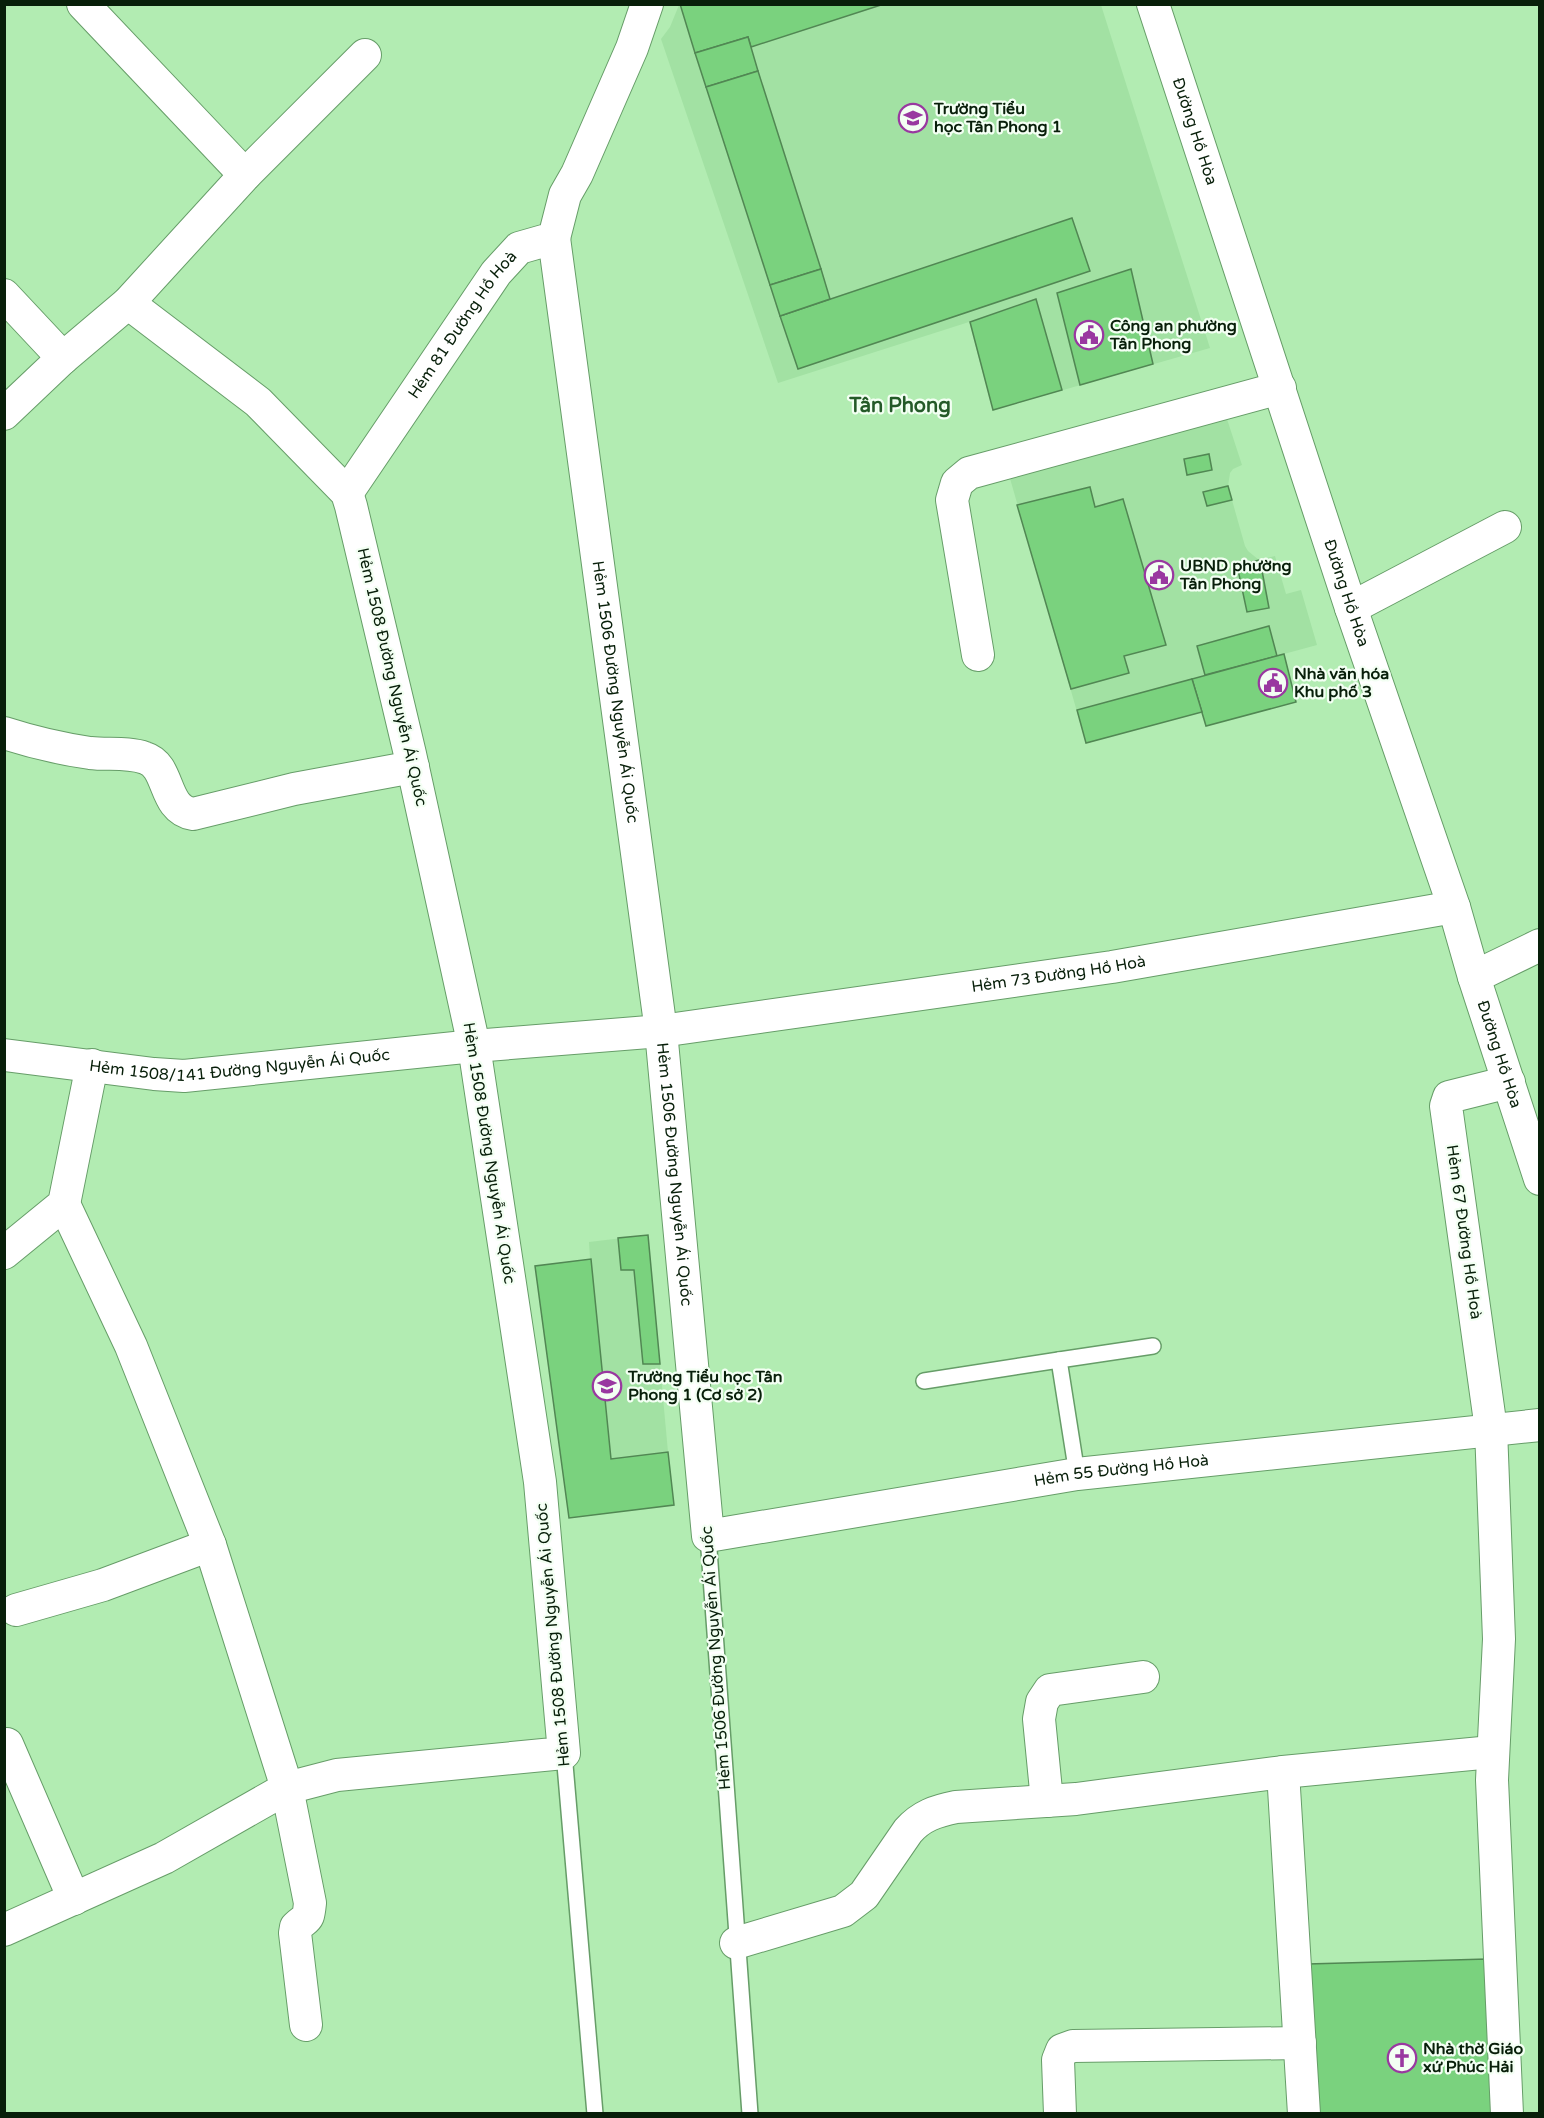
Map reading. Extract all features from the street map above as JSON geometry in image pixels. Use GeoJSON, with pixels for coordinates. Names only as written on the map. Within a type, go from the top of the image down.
{"type":"FeatureCollection","features":[{"type":"Feature","properties":{"kind":"street"},"geometry":{"type":"LineString","coordinates":[[83,4],[245,175]]}},
{"type":"Feature","properties":{"kind":"street"},"geometry":{"type":"LineString","coordinates":[[555,238],[565,195],[577,174],[632,48],[647,4]]}},
{"type":"Feature","properties":{"kind":"street","name":"Đường Hồ Hòa"},"geometry":{"type":"LineString","coordinates":[[1153,4],[1352,608],[1454,907],[1539,1179]]}},
{"type":"Feature","properties":{"kind":"street"},"geometry":{"type":"LineString","coordinates":[[4,414],[63,358],[128,303],[245,175],[365,55]]}},
{"type":"Feature","properties":{"kind":"street","name":"Hẻm 81 Đường Hồ Hoà"},"geometry":{"type":"LineString","coordinates":[[347,493],[496,273],[519,248],[555,238]]}},
{"type":"Feature","properties":{"kind":"street","name":"Hẻm 1506 Đường Nguyễn Ái Quốc"},"geometry":{"type":"LineString","coordinates":[[555,238],[661,1032],[708,1536]]}},
{"type":"Feature","properties":{"kind":"street"},"geometry":{"type":"LineString","coordinates":[[4,295],[63,358]]}},
{"type":"Feature","properties":{"kind":"street","name":"Hẻm 1508 Đường Nguyễn Ái Quốc"},"geometry":{"type":"LineString","coordinates":[[128,303],[258,402],[347,493],[413,767],[474,1046],[540,1482],[564,1753]]}},
{"type":"Feature","properties":{"kind":"street"},"geometry":{"type":"LineString","coordinates":[[978,655],[952,500],[957,483],[969,473],[1280,388]]}},
{"type":"Feature","properties":{"kind":"street"},"geometry":{"type":"LineString","coordinates":[[1352,608],[1505,527]]}},
{"type":"Feature","properties":{"kind":"street"},"geometry":{"type":"LineString","coordinates":[[4,733],[90,753],[147,758],[156,765],[176,806],[182,812],[193,814],[294,789],[413,767]]}},
{"type":"Feature","properties":{"kind":"street","name":"Hẻm 73 Đường Hồ Hoà"},"geometry":{"type":"LineString","coordinates":[[474,1046],[661,1032],[1112,967],[1454,907]]}},
{"type":"Feature","properties":{"kind":"street"},"geometry":{"type":"LineString","coordinates":[[1474,977],[1539,945]]}},
{"type":"Feature","properties":{"kind":"street","name":"Hẻm 1508/141 Đường Nguyễn Ái Quốc"},"geometry":{"type":"LineString","coordinates":[[4,1055],[184,1076],[474,1046]]}},
{"type":"Feature","properties":{"kind":"street"},"geometry":{"type":"LineString","coordinates":[[92,1065],[64,1204],[131,1346],[210,1545],[287,1788],[310,1903],[309,1915],[306,1921],[296,1927],[295,1933],[306,2025]]}},
{"type":"Feature","properties":{"kind":"street","name":"Hẻm 67 Đường Hồ Hoà"},"geometry":{"type":"LineString","coordinates":[[1491,1429],[1446,1106],[1449,1097],[1509,1082]]}},
{"type":"Feature","properties":{"kind":"street"},"geometry":{"type":"LineString","coordinates":[[4,1253],[64,1204]]}},
{"type":"Feature","properties":{"kind":"street","name":"Hẻm 55 Đường Hồ Hoà"},"geometry":{"type":"LineString","coordinates":[[708,1536],[1077,1474],[1539,1425]]}},
{"type":"Feature","properties":{"kind":"street"},"geometry":{"type":"LineString","coordinates":[[1491,1429],[1499,1639],[1492,1752],[1492,1805],[1507,2114]]}},
{"type":"Feature","properties":{"kind":"street"},"geometry":{"type":"LineString","coordinates":[[16,1610],[103,1585],[210,1545]]}},
{"type":"Feature","properties":{"kind":"street"},"geometry":{"type":"LineString","coordinates":[[1047,1801],[1039,1719],[1042,1702],[1050,1690],[1143,1677]]}},
{"type":"Feature","properties":{"kind":"street"},"geometry":{"type":"LineString","coordinates":[[7,1744],[74,1899]]}},
{"type":"Feature","properties":{"kind":"street"},"geometry":{"type":"LineString","coordinates":[[736,1943],[843,1911],[864,1894],[916,1822],[927,1815],[956,1807],[1047,1801],[1283,1772],[1492,1752]]}},
{"type":"Feature","properties":{"kind":"street"},"geometry":{"type":"LineString","coordinates":[[4,1930],[164,1858],[287,1788],[337,1775],[564,1753]]}},
{"type":"Feature","properties":{"kind":"street"},"geometry":{"type":"LineString","coordinates":[[1283,1772],[1304,2114]]}},
{"type":"Feature","properties":{"kind":"street"},"geometry":{"type":"LineString","coordinates":[[1060,2114],[1058,2061],[1062,2050],[1073,2046],[1299,2043]]}},
{"type":"Feature","properties":{"kind":"lane"},"geometry":{"type":"LineString","coordinates":[[924,1381],[1153,1346]]}},
{"type":"Feature","properties":{"kind":"lane"},"geometry":{"type":"LineString","coordinates":[[1059,1360],[1077,1474]]}},
{"type":"Feature","properties":{"kind":"lane","name":"Hẻm 1506 Đường Nguyễn Ái Quốc"},"geometry":{"type":"LineString","coordinates":[[708,1536],[750,2114]]}},
{"type":"Feature","properties":{"kind":"lane","name":"Hẻm 1508 Đường Nguyễn Ái Quốc"},"geometry":{"type":"LineString","coordinates":[[564,1753],[595,2114]]}},
{"type":"Feature","properties":{"kind":"shaded area","name":"Trường Tiểu học Tân Phong 1"},"geometry":{"type":"Polygon","coordinates":[[[679,5],[1101,5],[1210,348],[993,410],[969,322],[778,383],[661,39],[670,27],[679,5]]]}},
{"type":"Feature","properties":{"kind":"shaded area","name":"UBND phường Tân Phong"},"geometry":{"type":"Polygon","coordinates":[[[1226,416],[1242,465],[1230,473],[1228,486],[1245,546],[1259,560],[1275,556],[1286,594],[1301,590],[1317,645],[1192,679],[1202,712],[1086,743],[1009,475],[1226,416]]]}},
{"type":"Feature","properties":{"kind":"shaded area","name":"Trường Tiểu học Tân Phong 1 (Cơ sở 2)"},"geometry":{"type":"Polygon","coordinates":[[[648,1235],[674,1505],[569,1518],[535,1266],[590,1259],[589,1242],[648,1235]]]}},
{"type":"Feature","properties":{"kind":"building"},"geometry":{"type":"Polygon","coordinates":[[[680,4],[884,4],[751,47],[748,37],[695,53],[680,4]]]}},
{"type":"Feature","properties":{"kind":"building"},"geometry":{"type":"Polygon","coordinates":[[[748,37],[758,71],[706,87],[695,53],[748,37]]]}},
{"type":"Feature","properties":{"kind":"building"},"geometry":{"type":"Polygon","coordinates":[[[758,71],[821,269],[770,285],[706,87],[758,71]]]}},
{"type":"Feature","properties":{"kind":"building"},"geometry":{"type":"Polygon","coordinates":[[[1072,218],[1090,271],[798,369],[780,316],[1072,218]]]}},
{"type":"Feature","properties":{"kind":"building"},"geometry":{"type":"Polygon","coordinates":[[[821,269],[830,299],[780,316],[770,285],[821,269]]]}},
{"type":"Feature","properties":{"kind":"building"},"geometry":{"type":"Polygon","coordinates":[[[1131,269],[1153,364],[1080,385],[1057,293],[1131,269]]]}},
{"type":"Feature","properties":{"kind":"building"},"geometry":{"type":"Polygon","coordinates":[[[1036,299],[1062,390],[993,410],[970,322],[1036,299]]]}},
{"type":"Feature","properties":{"kind":"building"},"geometry":{"type":"Polygon","coordinates":[[[1209,454],[1212,470],[1187,475],[1184,459],[1209,454]]]}},
{"type":"Feature","properties":{"kind":"building"},"geometry":{"type":"Polygon","coordinates":[[[1228,486],[1232,500],[1207,506],[1203,492],[1228,486]]]}},
{"type":"Feature","properties":{"kind":"building"},"geometry":{"type":"Polygon","coordinates":[[[1090,487],[1095,507],[1123,499],[1166,645],[1124,656],[1129,673],[1071,689],[1017,505],[1090,487]]]}},
{"type":"Feature","properties":{"kind":"building"},"geometry":{"type":"Polygon","coordinates":[[[1260,560],[1269,608],[1247,612],[1237,565],[1260,560]]]}},
{"type":"Feature","properties":{"kind":"building"},"geometry":{"type":"Polygon","coordinates":[[[1269,626],[1277,656],[1205,675],[1197,646],[1269,626]]]}},
{"type":"Feature","properties":{"kind":"building"},"geometry":{"type":"Polygon","coordinates":[[[1284,654],[1296,702],[1206,726],[1192,679],[1284,654]]]}},
{"type":"Feature","properties":{"kind":"building"},"geometry":{"type":"Polygon","coordinates":[[[1192,679],[1202,712],[1086,743],[1077,710],[1192,679]]]}},
{"type":"Feature","properties":{"kind":"building"},"geometry":{"type":"Polygon","coordinates":[[[648,1235],[660,1364],[643,1364],[634,1270],[621,1270],[618,1238],[648,1235]]]}},
{"type":"Feature","properties":{"kind":"building"},"geometry":{"type":"Polygon","coordinates":[[[591,1259],[611,1459],[668,1452],[674,1505],[569,1518],[535,1266],[591,1259]]]}},
{"type":"Feature","properties":{"kind":"building","name":"Nhà thờ Giáo xứ Phúc Hải"},"geometry":{"type":"Polygon","coordinates":[[[1487,1959],[1493,2114],[1317,2114],[1308,1964],[1487,1959]]]}},
{"type":"Feature","properties":{"kind":"place","name":"Trường Tiểu học Tân Phong 1"},"geometry":{"type":"Point","coordinates":[913,118]}},
{"type":"Feature","properties":{"kind":"place","name":"Công an phường Tân Phong"},"geometry":{"type":"Point","coordinates":[1089,335]}},
{"type":"Feature","properties":{"kind":"place","name":"UBND phường Tân Phong"},"geometry":{"type":"Point","coordinates":[1159,575]}},
{"type":"Feature","properties":{"kind":"place","name":"Nhà văn hóa Khu phố 3"},"geometry":{"type":"Point","coordinates":[1273,683]}},
{"type":"Feature","properties":{"kind":"place","name":"Trường Tiểu học Tân Phong 1 (Cơ sở 2)"},"geometry":{"type":"Point","coordinates":[607,1386]}},
{"type":"Feature","properties":{"kind":"place","name":"Nhà thờ Giáo xứ Phúc Hải"},"geometry":{"type":"Point","coordinates":[1402,2058]}},
{"type":"Feature","properties":{"kind":"district","name":"Tân Phong"},"geometry":{"type":"Point","coordinates":[900,406]}}]}
